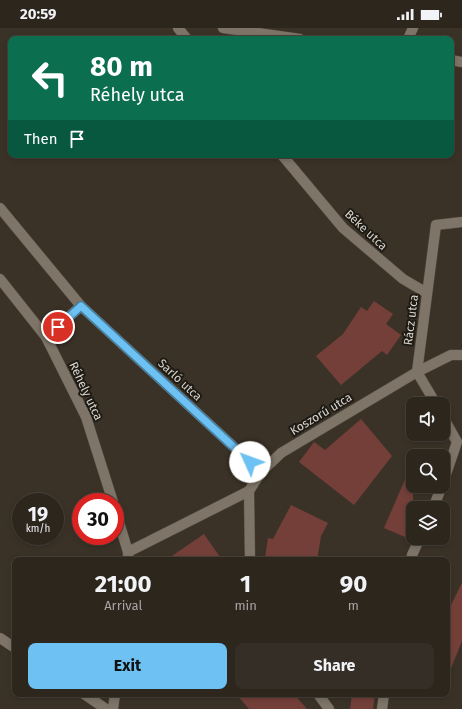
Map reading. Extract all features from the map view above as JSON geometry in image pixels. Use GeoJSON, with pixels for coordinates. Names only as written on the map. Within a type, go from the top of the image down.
{"type":"FeatureCollection","features":[{"type":"Feature","properties":{"kind":"street"},"geometry":{"type":"LineString","coordinates":[[178,28],[185,36]]}},
{"type":"Feature","properties":{"kind":"street"},"geometry":{"type":"LineString","coordinates":[[223,28],[279,36]]}},
{"type":"Feature","properties":{"kind":"street","name":"Béke utca"},"geometry":{"type":"LineString","coordinates":[[285,158],[343,228],[403,280],[428,293]]}},
{"type":"Feature","properties":{"kind":"street"},"geometry":{"type":"LineString","coordinates":[[0,208],[81,306],[46,337]]}},
{"type":"Feature","properties":{"kind":"street","name":"Rácz utca"},"geometry":{"type":"LineString","coordinates":[[417,372],[436,224],[462,222]]}},
{"type":"Feature","properties":{"kind":"street","name":"Réhely utca"},"geometry":{"type":"LineString","coordinates":[[0,279],[46,337],[86,417],[110,493]]}},
{"type":"Feature","properties":{"kind":"street","name":"Sarló utca"},"geometry":{"type":"LineString","coordinates":[[81,306],[261,472]]}},
{"type":"Feature","properties":{"kind":"street"},"geometry":{"type":"LineString","coordinates":[[432,397],[417,372],[451,355],[462,355]]}},
{"type":"Feature","properties":{"kind":"street","name":"Koszorú utca"},"geometry":{"type":"LineString","coordinates":[[249,491],[261,472],[281,452],[417,372]]}},
{"type":"Feature","properties":{"kind":"street"},"geometry":{"type":"LineString","coordinates":[[450,430],[457,442],[450,462]]}},
{"type":"Feature","properties":{"kind":"street"},"geometry":{"type":"LineString","coordinates":[[124,542],[128,556],[249,491],[250,557]]}},
{"type":"Feature","properties":{"kind":"street"},"geometry":{"type":"LineString","coordinates":[[412,557],[417,545]]}},
{"type":"Feature","properties":{"kind":"street"},"geometry":{"type":"LineString","coordinates":[[0,638],[12,646]]}},
{"type":"Feature","properties":{"kind":"street"},"geometry":{"type":"LineString","coordinates":[[88,697],[106,709]]}},
{"type":"Feature","properties":{"kind":"street"},"geometry":{"type":"LineString","coordinates":[[113,709],[115,697]]}},
{"type":"Feature","properties":{"kind":"street"},"geometry":{"type":"LineString","coordinates":[[320,697],[329,709]]}},
{"type":"Feature","properties":{"kind":"street"},"geometry":{"type":"LineString","coordinates":[[382,709],[384,697]]}},
{"type":"Feature","properties":{"kind":"building"},"geometry":{"type":"Polygon","coordinates":[[[374,301],[393,314],[386,324],[401,335],[387,355],[382,351],[341,385],[316,356],[343,334],[361,307],[367,311],[374,301]]]}},
{"type":"Feature","properties":{"kind":"building"},"geometry":{"type":"Polygon","coordinates":[[[361,419],[392,456],[354,505],[299,462],[314,442],[325,450],[361,419]]]}},
{"type":"Feature","properties":{"kind":"building"},"geometry":{"type":"Polygon","coordinates":[[[406,477],[406,493],[413,493],[413,501],[406,501],[406,537],[384,528],[406,477]]]}},
{"type":"Feature","properties":{"kind":"building"},"geometry":{"type":"Polygon","coordinates":[[[291,505],[328,523],[321,536],[318,557],[265,557],[268,538],[273,539],[291,505]]]}},
{"type":"Feature","properties":{"kind":"building"},"geometry":{"type":"Polygon","coordinates":[[[204,534],[220,557],[170,557],[204,534]]]}},
{"type":"Feature","properties":{"kind":"building"},"geometry":{"type":"Polygon","coordinates":[[[462,583],[462,641],[450,671],[450,607],[462,583]]]}},
{"type":"Feature","properties":{"kind":"building"},"geometry":{"type":"Polygon","coordinates":[[[239,697],[297,697],[307,709],[249,709],[239,697]]]}},
{"type":"Feature","properties":{"kind":"building"},"geometry":{"type":"Polygon","coordinates":[[[352,697],[375,697],[373,709],[350,709],[352,697]]]}},
{"type":"Feature","properties":{"kind":"route"},"geometry":{"type":"LineString","coordinates":[[58,327],[81,306],[250,462]]}}]}
